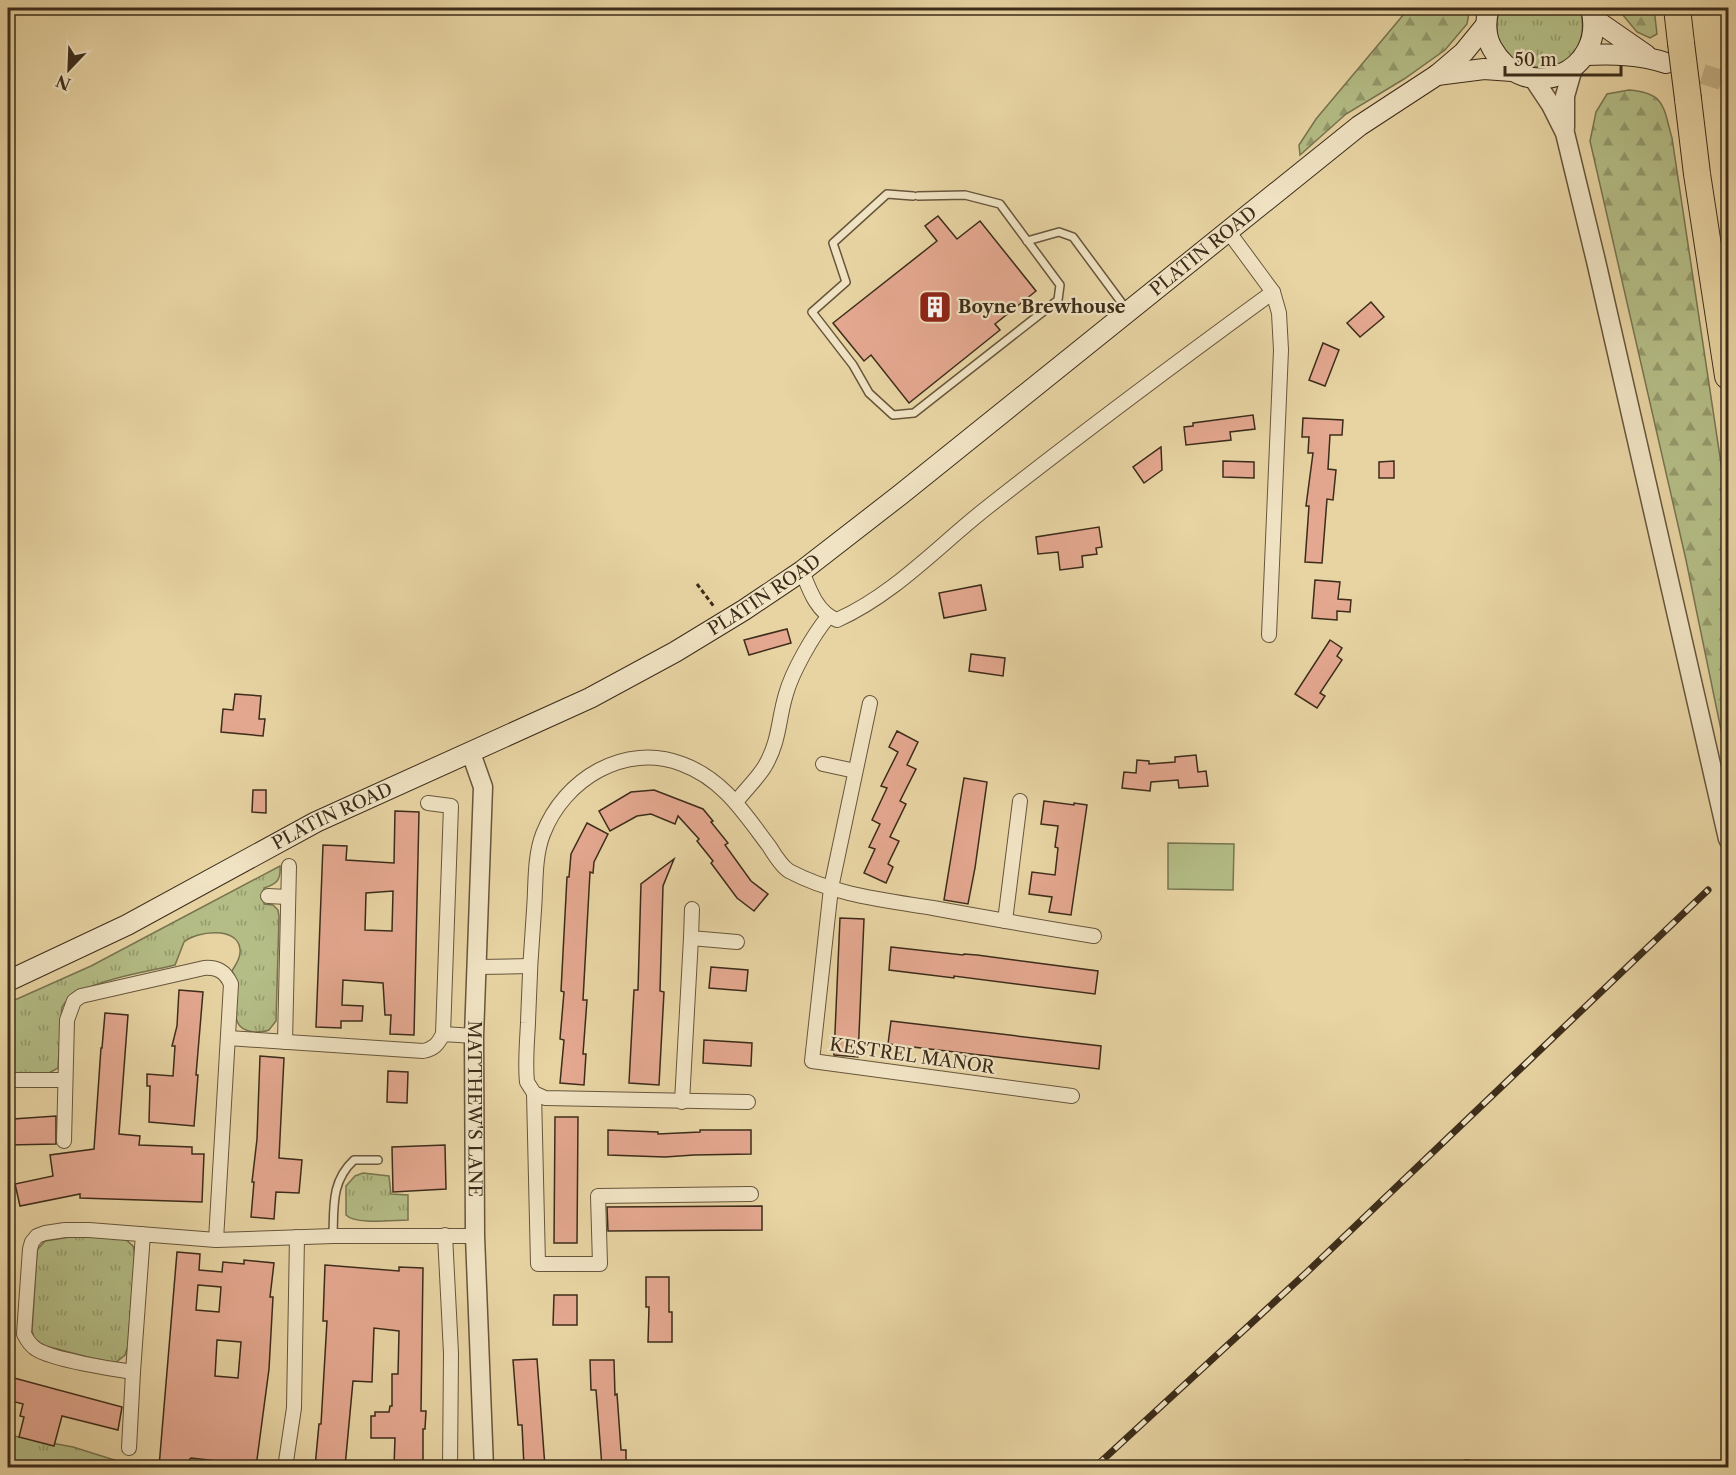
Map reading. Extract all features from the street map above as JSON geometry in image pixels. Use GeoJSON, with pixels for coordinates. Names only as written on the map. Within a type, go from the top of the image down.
{"type":"FeatureCollection","features":[{"type":"Feature","properties":{"kind":"highway"},"geometry":{"type":"LineString","coordinates":[[1677,8],[1665,54],[1688,99],[1697,174],[1728,376]]}},
{"type":"Feature","properties":{"kind":"main road"},"geometry":{"type":"LineString","coordinates":[[1487,16],[1489,43],[1498,59],[1512,71],[1533,78],[1561,75],[1579,61],[1591,44],[1592,13],[1665,54]]}},
{"type":"Feature","properties":{"kind":"main road","name":"PLATIN ROAD"},"geometry":{"type":"LineString","coordinates":[[8,981],[127,925],[316,822],[591,698],[725,622],[802,571],[1359,126],[1437,75],[1464,52],[1487,16]]}},
{"type":"Feature","properties":{"kind":"main road"},"geometry":{"type":"LineString","coordinates":[[1579,61],[1616,54],[1665,54]]}},
{"type":"Feature","properties":{"kind":"main road","name":"PLATIN ROAD"},"geometry":{"type":"LineString","coordinates":[[1437,75],[1484,69],[1512,71]]}},
{"type":"Feature","properties":{"kind":"street"},"geometry":{"type":"LineString","coordinates":[[1565,133],[1565,96],[1579,61]]}},
{"type":"Feature","properties":{"kind":"street"},"geometry":{"type":"LineString","coordinates":[[1533,78],[1551,105],[1565,133],[1728,838]]}},
{"type":"Feature","properties":{"kind":"street"},"geometry":{"type":"LineString","coordinates":[[1228,231],[1273,292],[1280,313],[1281,350],[1269,635]]}},
{"type":"Feature","properties":{"kind":"street"},"geometry":{"type":"LineString","coordinates":[[802,571],[816,602],[828,617],[837,620],[861,610],[916,568],[987,508],[1194,349],[1273,292]]}},
{"type":"Feature","properties":{"kind":"street"},"geometry":{"type":"LineString","coordinates":[[736,802],[765,767],[779,735],[785,695],[820,626],[828,617]]}},
{"type":"Feature","properties":{"kind":"street","name":"KESTREL MANOR"},"geometry":{"type":"LineString","coordinates":[[870,703],[831,888],[812,1061],[1072,1096]]}},
{"type":"Feature","properties":{"kind":"street","name":"MATTHEW'S LANE"},"geometry":{"type":"LineString","coordinates":[[471,753],[483,787],[474,1036],[475,1236],[484,1467]]}},
{"type":"Feature","properties":{"kind":"street"},"geometry":{"type":"LineString","coordinates":[[751,1194],[598,1196],[600,1264],[538,1264],[534,1093],[527,1082],[526,1072],[530,966],[538,858],[542,835],[554,812],[586,777],[624,759],[650,758],[680,763],[699,771],[719,784],[736,802],[786,870],[843,893],[1094,936]]}},
{"type":"Feature","properties":{"kind":"street"},"geometry":{"type":"LineString","coordinates":[[823,764],[855,771]]}},
{"type":"Feature","properties":{"kind":"street"},"geometry":{"type":"LineString","coordinates":[[1005,921],[1020,801]]}},
{"type":"Feature","properties":{"kind":"street"},"geometry":{"type":"LineString","coordinates":[[228,1038],[423,1051],[431,1050],[437,1044],[443,1034],[451,806],[428,803]]}},
{"type":"Feature","properties":{"kind":"street"},"geometry":{"type":"LineString","coordinates":[[285,1042],[289,866]]}},
{"type":"Feature","properties":{"kind":"street"},"geometry":{"type":"LineString","coordinates":[[268,896],[287,897]]}},
{"type":"Feature","properties":{"kind":"street"},"geometry":{"type":"LineString","coordinates":[[682,1102],[692,909]]}},
{"type":"Feature","properties":{"kind":"street"},"geometry":{"type":"LineString","coordinates":[[691,938],[737,942]]}},
{"type":"Feature","properties":{"kind":"street"},"geometry":{"type":"LineString","coordinates":[[478,967],[530,966]]}},
{"type":"Feature","properties":{"kind":"street"},"geometry":{"type":"LineString","coordinates":[[64,1141],[68,1016],[74,1001],[81,996],[204,968],[219,969],[228,976],[231,984],[216,1240]]}},
{"type":"Feature","properties":{"kind":"street"},"geometry":{"type":"LineString","coordinates":[[443,1034],[474,1036]]}},
{"type":"Feature","properties":{"kind":"street"},"geometry":{"type":"LineString","coordinates":[[8,1080],[65,1080]]}},
{"type":"Feature","properties":{"kind":"street"},"geometry":{"type":"LineString","coordinates":[[534,1093],[545,1098],[748,1102]]}},
{"type":"Feature","properties":{"kind":"street"},"geometry":{"type":"LineString","coordinates":[[133,1372],[108,1369],[44,1353],[28,1342],[24,1334],[28,1273],[32,1242],[37,1236],[44,1233],[84,1230],[216,1240],[333,1236],[475,1236]]}},
{"type":"Feature","properties":{"kind":"street"},"geometry":{"type":"LineString","coordinates":[[129,1448],[143,1234]]}},
{"type":"Feature","properties":{"kind":"street"},"geometry":{"type":"LineString","coordinates":[[445,1235],[451,1353],[450,1467]]}},
{"type":"Feature","properties":{"kind":"street"},"geometry":{"type":"LineString","coordinates":[[285,1467],[294,1408],[297,1237]]}},
{"type":"Feature","properties":{"kind":"lane"},"geometry":{"type":"LineString","coordinates":[[887,194],[965,195],[1000,204],[1027,241],[1060,285],[1058,300],[914,413],[893,415],[869,393],[853,365],[812,312],[846,282],[833,243],[887,194]]}},
{"type":"Feature","properties":{"kind":"lane"},"geometry":{"type":"LineString","coordinates":[[1027,241],[1059,232],[1073,237],[1128,311]]}},
{"type":"Feature","properties":{"kind":"lane"},"geometry":{"type":"LineString","coordinates":[[333,1236],[336,1188],[344,1170],[354,1160],[378,1160]]}},
{"type":"Feature","properties":{"kind":"path"},"geometry":{"type":"LineString","coordinates":[[697,584],[725,622]]}},
{"type":"Feature","properties":{"kind":"green space"},"geometry":{"type":"Polygon","coordinates":[[[1409,8],[1470,8],[1467,24],[1445,50],[1404,79],[1346,114],[1300,155],[1299,145],[1316,119],[1409,8]]]}},
{"type":"Feature","properties":{"kind":"green space"},"geometry":{"type":"Polygon","coordinates":[[[1500,8],[1580,8],[1582,35],[1573,53],[1558,64],[1539,67],[1520,63],[1505,52],[1497,33],[1500,8]]]}},
{"type":"Feature","properties":{"kind":"green space"},"geometry":{"type":"Polygon","coordinates":[[[1617,8],[1654,8],[1657,34],[1650,38],[1637,32],[1617,8]]]}},
{"type":"Feature","properties":{"kind":"green space"},"geometry":{"type":"Polygon","coordinates":[[[1629,90],[1650,94],[1656,98],[1664,110],[1672,138],[1728,510],[1728,764],[1686,560],[1590,141],[1596,112],[1607,94],[1629,90]]]}},
{"type":"Feature","properties":{"kind":"green space"},"geometry":{"type":"Polygon","coordinates":[[[1168,843],[1234,844],[1233,890],[1168,889],[1168,843]]]}},
{"type":"Feature","properties":{"kind":"green space"},"geometry":{"type":"Polygon","coordinates":[[[280,866],[277,881],[264,888],[264,904],[273,905],[278,910],[279,917],[276,1021],[269,1030],[254,1032],[238,1024],[235,980],[232,971],[240,955],[238,942],[225,934],[206,933],[184,942],[175,965],[113,979],[69,998],[62,1007],[58,1068],[49,1073],[8,1073],[8,1003],[91,966],[280,866]]]}},
{"type":"Feature","properties":{"kind":"green space"},"geometry":{"type":"Polygon","coordinates":[[[363,1173],[389,1176],[391,1194],[408,1195],[408,1220],[366,1221],[346,1215],[346,1186],[355,1176],[363,1173]]]}},
{"type":"Feature","properties":{"kind":"green space"},"geometry":{"type":"Polygon","coordinates":[[[76,1236],[125,1239],[133,1246],[135,1253],[128,1346],[125,1355],[114,1364],[42,1345],[34,1338],[32,1331],[37,1250],[45,1241],[76,1236]]]}},
{"type":"Feature","properties":{"kind":"green space"},"geometry":{"type":"Polygon","coordinates":[[[8,1435],[73,1447],[121,1462],[121,1468],[27,1468],[8,1463],[8,1435]]]}},
{"type":"Feature","properties":{"kind":"building","name":"Boyne Brewhouse"},"geometry":{"type":"Polygon","coordinates":[[[938,216],[957,239],[980,221],[1036,291],[995,324],[1000,330],[909,403],[871,355],[864,361],[833,323],[937,241],[925,226],[938,216]]]}},
{"type":"Feature","properties":{"kind":"building"},"geometry":{"type":"Polygon","coordinates":[[[1371,302],[1384,317],[1360,337],[1347,323],[1371,302]]]}},
{"type":"Feature","properties":{"kind":"building"},"geometry":{"type":"Polygon","coordinates":[[[1323,343],[1339,350],[1325,386],[1309,380],[1323,343]]]}},
{"type":"Feature","properties":{"kind":"building"},"geometry":{"type":"Polygon","coordinates":[[[1253,415],[1255,429],[1230,432],[1231,440],[1186,445],[1184,427],[1193,426],[1193,423],[1253,415]]]}},
{"type":"Feature","properties":{"kind":"building"},"geometry":{"type":"Polygon","coordinates":[[[1303,418],[1343,420],[1342,435],[1330,435],[1328,469],[1336,470],[1333,500],[1327,499],[1322,563],[1305,562],[1309,506],[1306,506],[1313,453],[1308,453],[1309,437],[1302,437],[1303,418]]]}},
{"type":"Feature","properties":{"kind":"building"},"geometry":{"type":"Polygon","coordinates":[[[1161,447],[1162,470],[1144,483],[1133,467],[1161,447]]]}},
{"type":"Feature","properties":{"kind":"building"},"geometry":{"type":"Polygon","coordinates":[[[1223,461],[1254,462],[1254,478],[1223,477],[1223,461]]]}},
{"type":"Feature","properties":{"kind":"building"},"geometry":{"type":"Polygon","coordinates":[[[1394,461],[1394,478],[1379,478],[1379,462],[1394,461]]]}},
{"type":"Feature","properties":{"kind":"building"},"geometry":{"type":"Polygon","coordinates":[[[1099,527],[1102,547],[1096,548],[1097,554],[1082,556],[1083,567],[1060,570],[1058,552],[1038,554],[1036,537],[1099,527]]]}},
{"type":"Feature","properties":{"kind":"building"},"geometry":{"type":"Polygon","coordinates":[[[1315,580],[1340,582],[1338,599],[1351,600],[1350,612],[1337,611],[1337,620],[1312,618],[1315,580]]]}},
{"type":"Feature","properties":{"kind":"building"},"geometry":{"type":"Polygon","coordinates":[[[981,585],[986,610],[944,618],[939,593],[981,585]]]}},
{"type":"Feature","properties":{"kind":"building"},"geometry":{"type":"Polygon","coordinates":[[[787,629],[791,643],[749,655],[744,640],[787,629]]]}},
{"type":"Feature","properties":{"kind":"building"},"geometry":{"type":"Polygon","coordinates":[[[1330,640],[1342,648],[1337,656],[1342,660],[1320,693],[1325,696],[1317,708],[1295,694],[1330,640]]]}},
{"type":"Feature","properties":{"kind":"building"},"geometry":{"type":"Polygon","coordinates":[[[971,654],[1005,658],[1003,676],[969,671],[971,654]]]}},
{"type":"Feature","properties":{"kind":"building"},"geometry":{"type":"Polygon","coordinates":[[[235,694],[261,696],[259,719],[265,719],[263,736],[221,732],[223,709],[233,710],[235,694]]]}},
{"type":"Feature","properties":{"kind":"building"},"geometry":{"type":"Polygon","coordinates":[[[897,731],[918,742],[907,765],[916,769],[900,801],[906,804],[890,837],[899,841],[888,864],[893,867],[886,883],[864,873],[875,849],[869,847],[880,824],[872,820],[887,788],[881,786],[898,752],[889,747],[897,731]]]}},
{"type":"Feature","properties":{"kind":"building"},"geometry":{"type":"Polygon","coordinates":[[[1196,755],[1198,772],[1206,771],[1208,786],[1179,788],[1178,780],[1151,782],[1150,791],[1122,788],[1124,772],[1136,773],[1137,760],[1149,761],[1149,764],[1175,762],[1175,757],[1196,755]]]}},
{"type":"Feature","properties":{"kind":"building"},"geometry":{"type":"Polygon","coordinates":[[[964,778],[987,782],[968,904],[944,900],[964,778]]]}},
{"type":"Feature","properties":{"kind":"building"},"geometry":{"type":"Polygon","coordinates":[[[253,790],[266,790],[266,813],[252,812],[253,790]]]}},
{"type":"Feature","properties":{"kind":"building"},"geometry":{"type":"Polygon","coordinates":[[[654,790],[703,809],[713,821],[711,822],[728,843],[725,845],[751,881],[768,894],[754,911],[737,898],[711,863],[713,861],[697,841],[699,839],[678,816],[675,824],[651,814],[637,816],[610,831],[599,811],[631,792],[654,790]]]}},
{"type":"Feature","properties":{"kind":"building"},"geometry":{"type":"Polygon","coordinates":[[[1044,801],[1087,805],[1071,915],[1049,912],[1052,897],[1029,894],[1032,872],[1055,875],[1058,826],[1041,824],[1044,801]]]}},
{"type":"Feature","properties":{"kind":"building"},"geometry":{"type":"Polygon","coordinates":[[[395,811],[419,812],[414,1035],[390,1034],[391,1015],[385,1015],[383,983],[343,980],[342,1005],[363,1006],[362,1021],[341,1021],[341,1028],[316,1027],[323,845],[347,846],[346,860],[394,863],[395,811]],[[393,891],[366,893],[365,930],[392,931],[393,891]]]}},
{"type":"Feature","properties":{"kind":"building"},"geometry":{"type":"Polygon","coordinates":[[[587,823],[608,834],[594,862],[593,873],[590,872],[583,1000],[587,1000],[583,1054],[586,1054],[584,1085],[560,1083],[564,1040],[560,1039],[564,992],[561,991],[567,877],[569,877],[571,854],[587,823]]]}},
{"type":"Feature","properties":{"kind":"building"},"geometry":{"type":"Polygon","coordinates":[[[674,859],[663,886],[660,991],[664,992],[659,1085],[629,1083],[634,990],[638,990],[641,884],[674,859]]]}},
{"type":"Feature","properties":{"kind":"building"},"geometry":{"type":"Polygon","coordinates":[[[840,918],[864,919],[858,1057],[834,1055],[840,918]]]}},
{"type":"Feature","properties":{"kind":"building"},"geometry":{"type":"Polygon","coordinates":[[[891,947],[977,955],[1098,971],[1095,994],[889,970],[891,947]]]}},
{"type":"Feature","properties":{"kind":"building"},"geometry":{"type":"Polygon","coordinates":[[[711,967],[748,970],[746,991],[709,988],[711,967]]]}},
{"type":"Feature","properties":{"kind":"building"},"geometry":{"type":"Polygon","coordinates":[[[179,990],[203,992],[194,1126],[149,1122],[150,1086],[147,1086],[147,1074],[173,1076],[175,1046],[172,1046],[177,1026],[179,990]]]}},
{"type":"Feature","properties":{"kind":"building"},"geometry":{"type":"Polygon","coordinates":[[[105,1013],[128,1015],[119,1134],[140,1136],[139,1145],[192,1147],[192,1154],[204,1154],[202,1202],[80,1198],[80,1194],[20,1206],[15,1184],[53,1176],[50,1155],[94,1149],[105,1013]]]}},
{"type":"Feature","properties":{"kind":"building"},"geometry":{"type":"Polygon","coordinates":[[[891,1021],[1101,1046],[1099,1069],[888,1044],[891,1021]]]}},
{"type":"Feature","properties":{"kind":"building"},"geometry":{"type":"Polygon","coordinates":[[[704,1040],[752,1043],[751,1066],[703,1063],[704,1040]]]}},
{"type":"Feature","properties":{"kind":"building"},"geometry":{"type":"Polygon","coordinates":[[[260,1056],[284,1058],[279,1158],[302,1160],[299,1193],[276,1192],[274,1219],[251,1217],[260,1056]]]}},
{"type":"Feature","properties":{"kind":"building"},"geometry":{"type":"Polygon","coordinates":[[[388,1071],[408,1072],[407,1103],[387,1102],[388,1071]]]}},
{"type":"Feature","properties":{"kind":"building"},"geometry":{"type":"Polygon","coordinates":[[[56,1116],[56,1144],[8,1145],[8,1125],[13,1125],[13,1119],[56,1116]]]}},
{"type":"Feature","properties":{"kind":"building"},"geometry":{"type":"Polygon","coordinates":[[[555,1117],[578,1117],[577,1243],[554,1243],[555,1117]]]}},
{"type":"Feature","properties":{"kind":"building"},"geometry":{"type":"Polygon","coordinates":[[[608,1130],[658,1132],[658,1134],[700,1132],[700,1130],[751,1130],[751,1154],[665,1157],[608,1155],[608,1130]]]}},
{"type":"Feature","properties":{"kind":"building"},"geometry":{"type":"Polygon","coordinates":[[[445,1145],[446,1189],[393,1192],[392,1147],[445,1145]]]}},
{"type":"Feature","properties":{"kind":"building"},"geometry":{"type":"Polygon","coordinates":[[[762,1206],[762,1230],[608,1231],[607,1207],[762,1206]]]}},
{"type":"Feature","properties":{"kind":"building"},"geometry":{"type":"Polygon","coordinates":[[[177,1252],[200,1254],[199,1270],[222,1272],[223,1262],[244,1264],[244,1260],[274,1263],[270,1297],[273,1297],[269,1369],[256,1467],[226,1465],[226,1462],[191,1458],[182,1467],[159,1467],[177,1252]],[[198,1285],[196,1310],[219,1312],[221,1287],[198,1285]],[[217,1340],[215,1376],[238,1378],[241,1342],[217,1340]]]}},
{"type":"Feature","properties":{"kind":"building"},"geometry":{"type":"Polygon","coordinates":[[[325,1265],[399,1271],[399,1267],[423,1268],[421,1411],[426,1411],[425,1429],[423,1429],[423,1463],[418,1463],[418,1467],[394,1467],[395,1438],[371,1438],[371,1416],[375,1416],[375,1412],[389,1412],[392,1406],[392,1374],[398,1374],[399,1331],[374,1328],[372,1382],[353,1381],[345,1467],[315,1467],[319,1424],[321,1424],[327,1321],[323,1321],[325,1265]]]}},
{"type":"Feature","properties":{"kind":"building"},"geometry":{"type":"Polygon","coordinates":[[[646,1277],[669,1277],[672,1342],[648,1342],[649,1307],[646,1307],[646,1277]]]}},
{"type":"Feature","properties":{"kind":"building"},"geometry":{"type":"Polygon","coordinates":[[[554,1295],[577,1295],[577,1325],[553,1325],[554,1295]]]}},
{"type":"Feature","properties":{"kind":"building"},"geometry":{"type":"Polygon","coordinates":[[[537,1359],[545,1467],[524,1467],[522,1425],[518,1425],[513,1360],[537,1359]]]}},
{"type":"Feature","properties":{"kind":"building"},"geometry":{"type":"Polygon","coordinates":[[[590,1360],[614,1360],[621,1450],[626,1450],[626,1467],[602,1467],[596,1390],[591,1390],[590,1360]]]}},
{"type":"Feature","properties":{"kind":"building"},"geometry":{"type":"Polygon","coordinates":[[[14,1378],[122,1407],[118,1430],[62,1416],[54,1446],[19,1437],[24,1417],[20,1416],[23,1404],[8,1400],[14,1378]]]}},
{"type":"Feature","properties":{"kind":"tunnel"},"geometry":{"type":"LineString","coordinates":[[1674,65],[1728,82]]}},
{"type":"Feature","properties":{"kind":"railway"},"geometry":{"type":"LineString","coordinates":[[1094,1468],[1306,1273],[1708,890]]}},
{"type":"Feature","properties":{"kind":"place","name":"Boyne Brewhouse"},"geometry":{"type":"Point","coordinates":[935,307]}}]}
